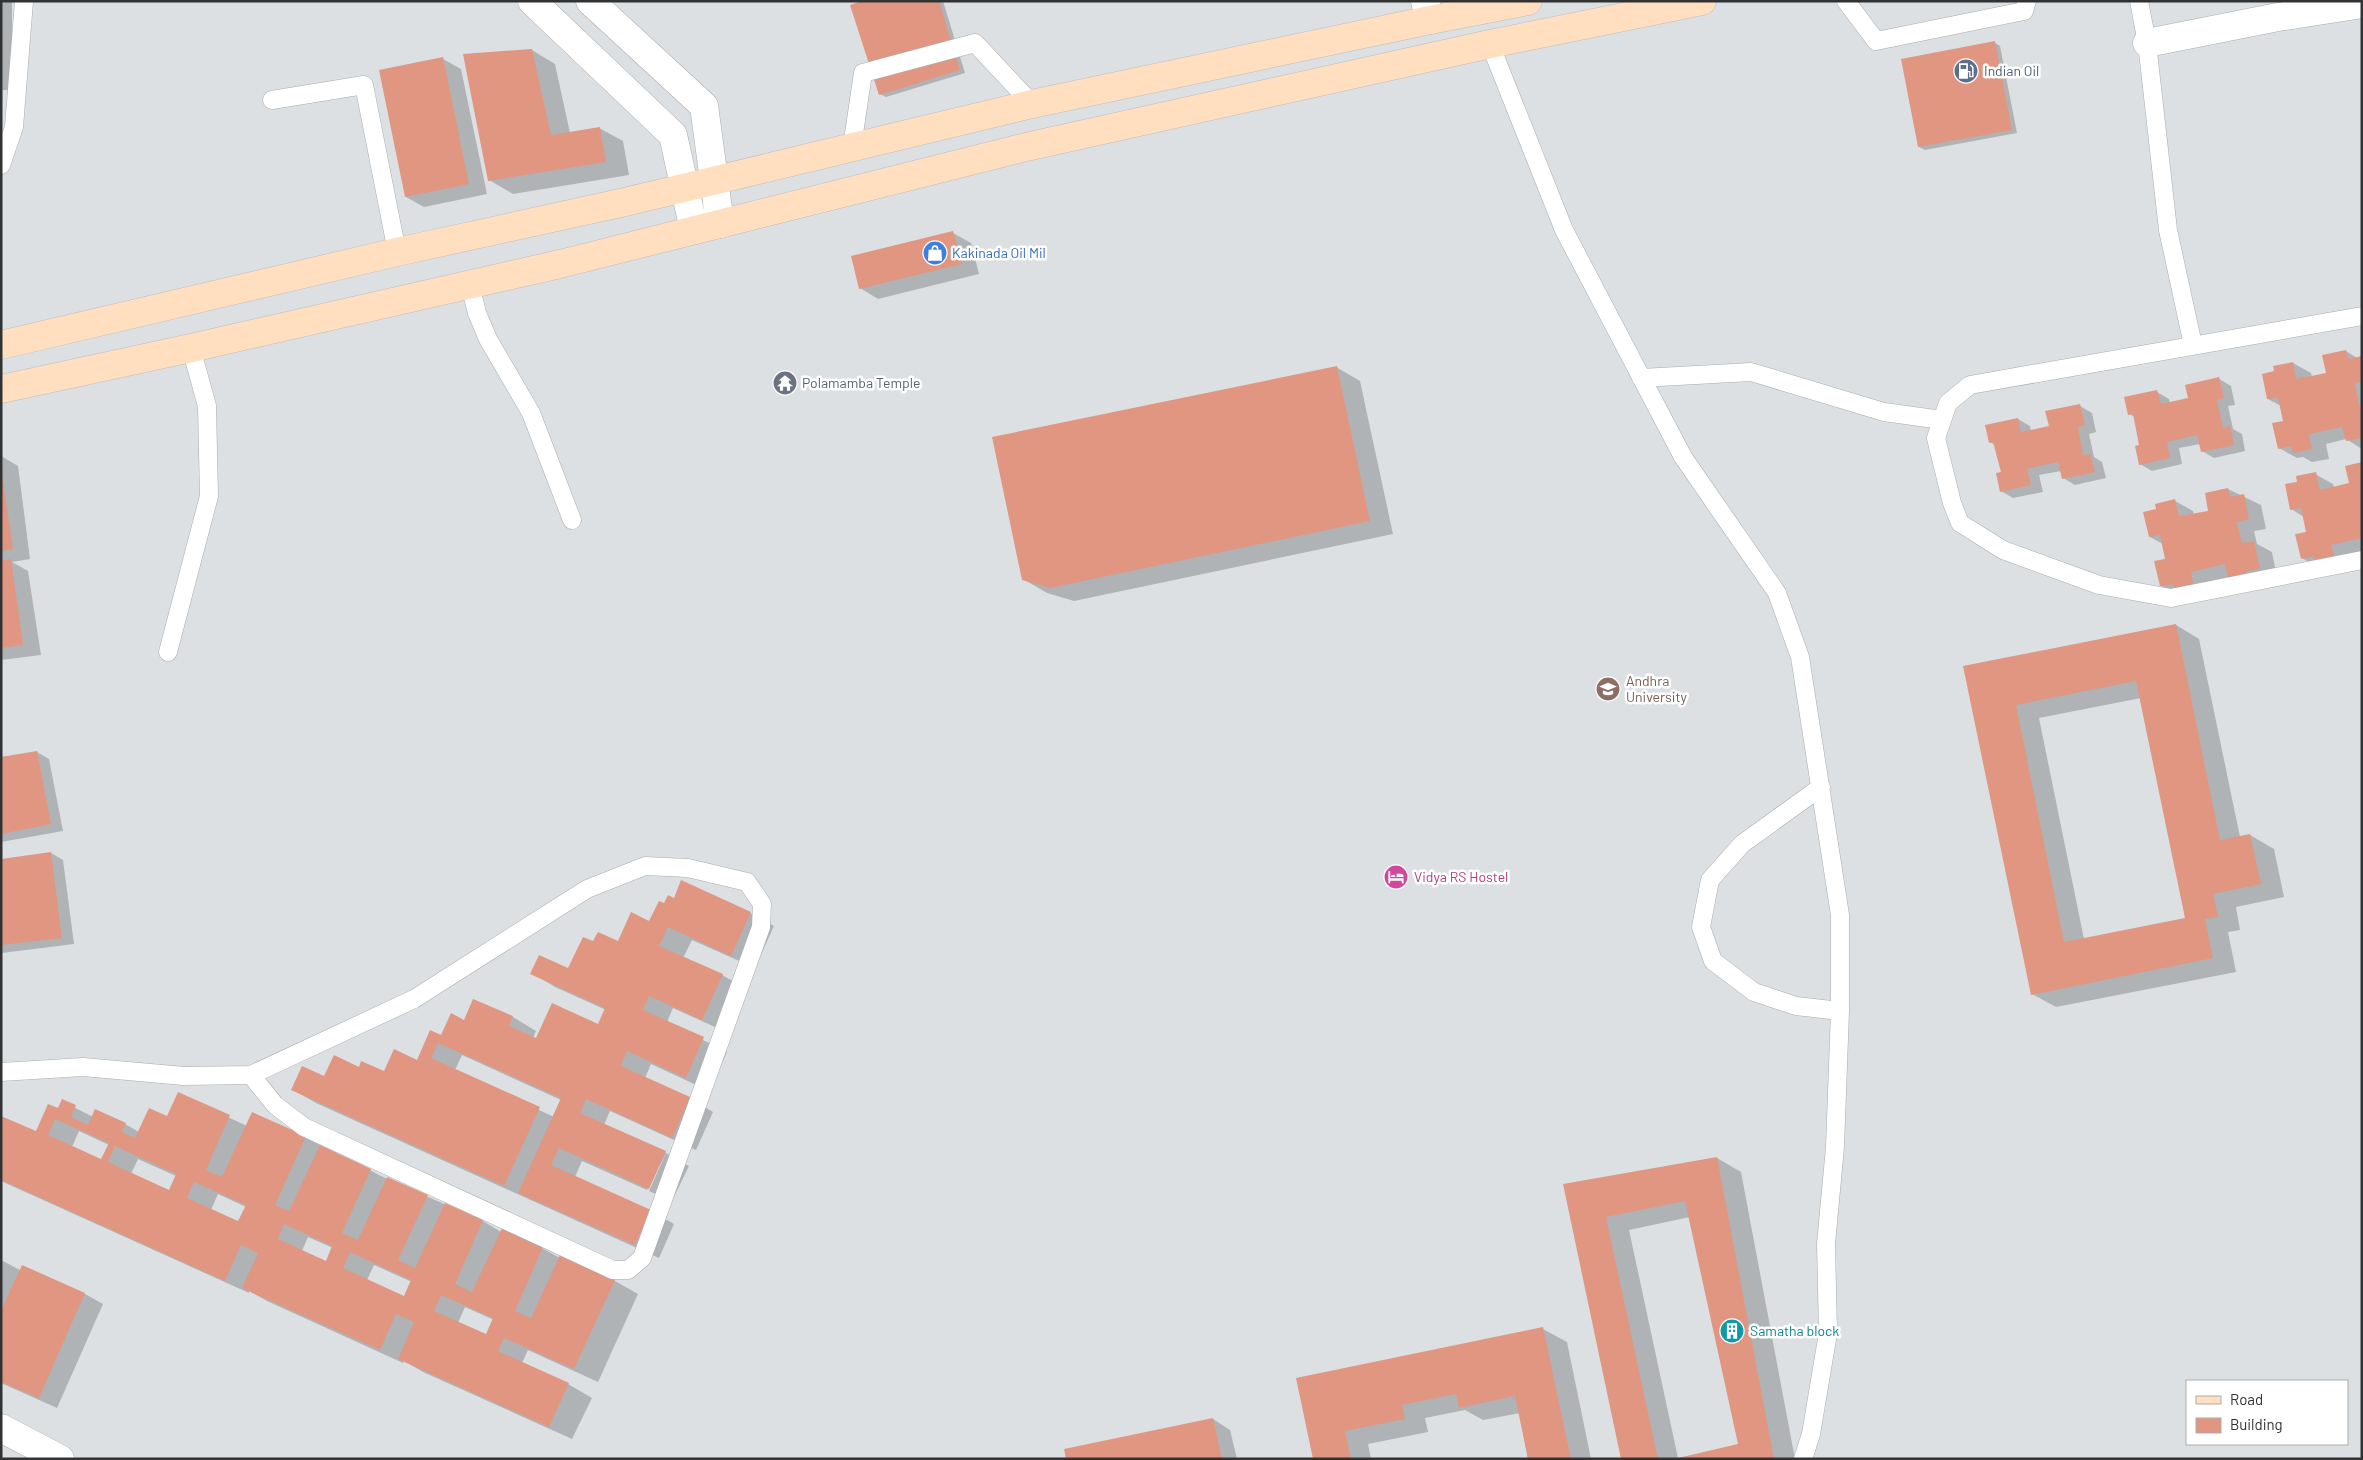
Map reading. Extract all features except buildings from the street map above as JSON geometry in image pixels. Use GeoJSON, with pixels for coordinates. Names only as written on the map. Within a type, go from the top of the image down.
{"type":"FeatureCollection","features":[{"type":"Feature","properties":{"kind":"main road"},"geometry":{"type":"LineString","coordinates":[[1,345],[852,148],[1428,10],[1528,1]]}},
{"type":"Feature","properties":{"kind":"main road"},"geometry":{"type":"LineString","coordinates":[[1,389],[470,285],[1026,147],[1490,44],[1702,1]]}},
{"type":"Feature","properties":{"kind":"street"},"geometry":{"type":"LineString","coordinates":[[532,1],[673,135],[684,187],[707,227]]}},
{"type":"Feature","properties":{"kind":"street"},"geometry":{"type":"LineString","coordinates":[[590,1],[704,106],[714,180],[707,227]]}},
{"type":"Feature","properties":{"kind":"street"},"geometry":{"type":"LineString","coordinates":[[2147,44],[2278,18],[2362,4]]}},
{"type":"Feature","properties":{"kind":"street"},"geometry":{"type":"LineString","coordinates":[[1,1428],[60,1459]]}},
{"type":"Feature","properties":{"kind":"lane"},"geometry":{"type":"LineString","coordinates":[[1,164],[14,127],[24,1]]}},
{"type":"Feature","properties":{"kind":"lane"},"geometry":{"type":"LineString","coordinates":[[1846,1],[1876,41],[2024,11],[2027,1]]}},
{"type":"Feature","properties":{"kind":"lane"},"geometry":{"type":"LineString","coordinates":[[2139,1],[2147,44],[2168,230],[2192,345]]}},
{"type":"Feature","properties":{"kind":"lane"},"geometry":{"type":"LineString","coordinates":[[852,148],[863,74],[974,43],[1032,104]]}},
{"type":"Feature","properties":{"kind":"lane"},"geometry":{"type":"LineString","coordinates":[[1490,44],[1564,230],[1683,457],[1777,593],[1800,657],[1840,915],[1840,1011],[1835,1147],[1826,1244],[1828,1333],[1811,1434],[1803,1459]]}},
{"type":"Feature","properties":{"kind":"lane"},"geometry":{"type":"LineString","coordinates":[[272,100],[364,84],[397,252]]}},
{"type":"Feature","properties":{"kind":"lane"},"geometry":{"type":"LineString","coordinates":[[470,285],[477,313],[488,339],[531,413],[572,520]]}},
{"type":"Feature","properties":{"kind":"lane"},"geometry":{"type":"LineString","coordinates":[[2362,316],[1970,385],[1948,403],[1936,438],[1952,503],[1960,523],[2003,550],[2099,585],[2171,598],[2362,560]]}},
{"type":"Feature","properties":{"kind":"lane"},"geometry":{"type":"LineString","coordinates":[[168,652],[209,496],[207,406],[191,348]]}},
{"type":"Feature","properties":{"kind":"lane"},"geometry":{"type":"LineString","coordinates":[[1641,378],[1752,372],[1884,412],[1942,420]]}},
{"type":"Feature","properties":{"kind":"lane"},"geometry":{"type":"LineString","coordinates":[[1821,787],[1742,844],[1710,880],[1701,928],[1713,961],[1754,992],[1796,1006],[1840,1011]]}},
{"type":"Feature","properties":{"kind":"lane"},"geometry":{"type":"LineString","coordinates":[[1,1072],[82,1067],[184,1076],[250,1075],[414,999],[588,889],[645,866],[688,868],[747,882],[762,904],[761,927],[642,1258],[628,1270],[613,1270],[304,1127],[275,1105],[250,1075]]}},
{"type":"Feature","properties":{"kind":"place","name":"Indian Oil"},"geometry":{"type":"Point","coordinates":[1966,71]}},
{"type":"Feature","properties":{"kind":"place","name":"Kakinada Oil Mil"},"geometry":{"type":"Point","coordinates":[935,253]}},
{"type":"Feature","properties":{"kind":"place","name":"Polamamba Temple"},"geometry":{"type":"Point","coordinates":[785,383]}},
{"type":"Feature","properties":{"kind":"place","name":"Andhra University"},"geometry":{"type":"Point","coordinates":[1608,689]}},
{"type":"Feature","properties":{"kind":"place","name":"Vidya RS Hostel"},"geometry":{"type":"Point","coordinates":[1396,877]}},
{"type":"Feature","properties":{"kind":"place","name":"Samatha block"},"geometry":{"type":"Point","coordinates":[1732,1331]}}]}
